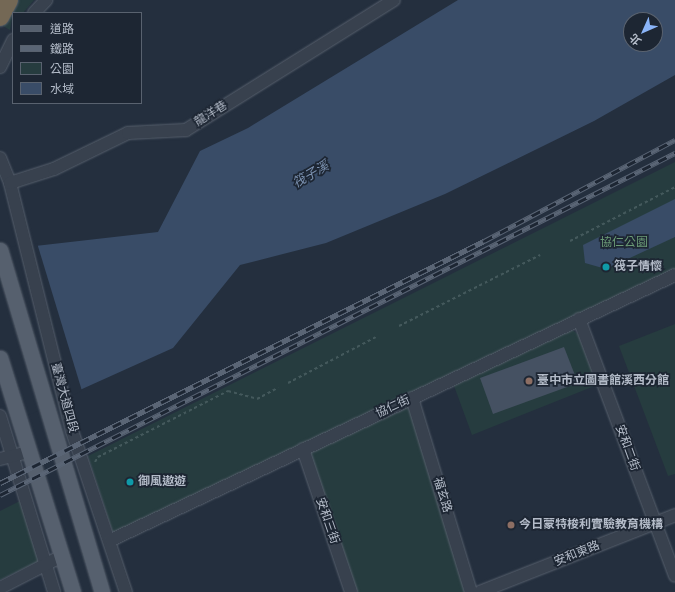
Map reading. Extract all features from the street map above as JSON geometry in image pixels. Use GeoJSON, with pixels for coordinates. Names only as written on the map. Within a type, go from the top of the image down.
{"type":"FeatureCollection","features":[{"type":"Feature","properties":{"kind":"highway"},"geometry":{"type":"LineString","coordinates":[[0,17],[9,0]]}},
{"type":"Feature","properties":{"kind":"main road","name":"臺灣大道四段"},"geometry":{"type":"LineString","coordinates":[[0,250],[56,442],[102,592]]}},
{"type":"Feature","properties":{"kind":"main road"},"geometry":{"type":"LineString","coordinates":[[0,358],[28,452],[73,592]]}},
{"type":"Feature","properties":{"kind":"street"},"geometry":{"type":"LineString","coordinates":[[35,12],[46,0]]}},
{"type":"Feature","properties":{"kind":"street","name":"龍洋巷"},"geometry":{"type":"LineString","coordinates":[[10,183],[54,169],[128,132],[186,130],[394,0]]}},
{"type":"Feature","properties":{"kind":"street"},"geometry":{"type":"LineString","coordinates":[[0,67],[12,42]]}},
{"type":"Feature","properties":{"kind":"street","name":"臺灣大道四段"},"geometry":{"type":"LineString","coordinates":[[0,158],[10,183],[12,202],[72,431],[111,540],[126,592]]}},
{"type":"Feature","properties":{"kind":"street","name":"協仁街"},"geometry":{"type":"LineString","coordinates":[[111,540],[675,275]]}},
{"type":"Feature","properties":{"kind":"street","name":"安和二街"},"geometry":{"type":"LineString","coordinates":[[579,319],[675,576]]}},
{"type":"Feature","properties":{"kind":"street","name":"福玄路"},"geometry":{"type":"LineString","coordinates":[[412,398],[471,592]]}},
{"type":"Feature","properties":{"kind":"street"},"geometry":{"type":"LineString","coordinates":[[0,416],[6,458],[46,564],[54,592]]}},
{"type":"Feature","properties":{"kind":"street","name":"安和三街"},"geometry":{"type":"LineString","coordinates":[[303,449],[352,592]]}},
{"type":"Feature","properties":{"kind":"street"},"geometry":{"type":"LineString","coordinates":[[6,458],[28,452]]}},
{"type":"Feature","properties":{"kind":"street","name":"安和東路"},"geometry":{"type":"LineString","coordinates":[[480,592],[675,515]]}},
{"type":"Feature","properties":{"kind":"street"},"geometry":{"type":"LineString","coordinates":[[0,588],[62,556]]}},
{"type":"Feature","properties":{"kind":"path"},"geometry":{"type":"LineString","coordinates":[[570,241],[675,187]]}},
{"type":"Feature","properties":{"kind":"path"},"geometry":{"type":"LineString","coordinates":[[399,326],[540,255]]}},
{"type":"Feature","properties":{"kind":"path"},"geometry":{"type":"LineString","coordinates":[[288,383],[376,337]]}},
{"type":"Feature","properties":{"kind":"path"},"geometry":{"type":"LineString","coordinates":[[98,458],[228,391],[257,399],[278,388]]}},
{"type":"Feature","properties":{"kind":"green space"},"geometry":{"type":"Polygon","coordinates":[[[15,0],[34,0],[24,12],[12,12],[10,30],[3,26],[15,0]]]}},
{"type":"Feature","properties":{"kind":"green space","name":"協仁公園"},"geometry":{"type":"Polygon","coordinates":[[[675,162],[675,273],[114,536],[88,456],[675,162]]]}},
{"type":"Feature","properties":{"kind":"green space"},"geometry":{"type":"Polygon","coordinates":[[[675,324],[675,474],[668,476],[619,346],[675,324]]]}},
{"type":"Feature","properties":{"kind":"green space"},"geometry":{"type":"Polygon","coordinates":[[[569,328],[578,334],[597,385],[472,435],[453,383],[569,328]]]}},
{"type":"Feature","properties":{"kind":"green space"},"geometry":{"type":"Polygon","coordinates":[[[409,405],[467,591],[464,592],[356,592],[310,452],[409,405]]]}},
{"type":"Feature","properties":{"kind":"green space"},"geometry":{"type":"Polygon","coordinates":[[[24,499],[43,559],[0,580],[0,511],[24,499]]]}},
{"type":"Feature","properties":{"kind":"water","name":"筏子溪"},"geometry":{"type":"Polygon","coordinates":[[[458,0],[675,0],[675,75],[594,121],[445,194],[326,243],[240,265],[173,348],[0,426],[0,250],[158,232],[200,151],[248,128],[458,0]]]}},
{"type":"Feature","properties":{"kind":"water"},"geometry":{"type":"Polygon","coordinates":[[[675,199],[675,237],[606,269],[585,263],[583,245],[675,199]]]}},
{"type":"Feature","properties":{"kind":"pier"},"geometry":{"type":"Polygon","coordinates":[[[37,243],[82,391],[0,428],[0,248],[37,243]]]}},
{"type":"Feature","properties":{"kind":"building","name":"臺中市立圖書館溪西分館"},"geometry":{"type":"Polygon","coordinates":[[[564,347],[578,383],[493,414],[480,378],[564,347]]]}},
{"type":"Feature","properties":{"kind":"railway"},"geometry":{"type":"LineString","coordinates":[[0,483],[484,241],[675,140]]}},
{"type":"Feature","properties":{"kind":"railway"},"geometry":{"type":"LineString","coordinates":[[0,495],[675,153]]}},
{"type":"Feature","properties":{"kind":"place","name":"筏子情懷"},"geometry":{"type":"Point","coordinates":[606,267]}},
{"type":"Feature","properties":{"kind":"place","name":"臺中市立圖書館溪西分館"},"geometry":{"type":"Point","coordinates":[529,381]}},
{"type":"Feature","properties":{"kind":"place","name":"御風遨遊"},"geometry":{"type":"Point","coordinates":[130,482]}},
{"type":"Feature","properties":{"kind":"place","name":"今日蒙特梭利實驗教育機構"},"geometry":{"type":"Point","coordinates":[511,525]}}]}
